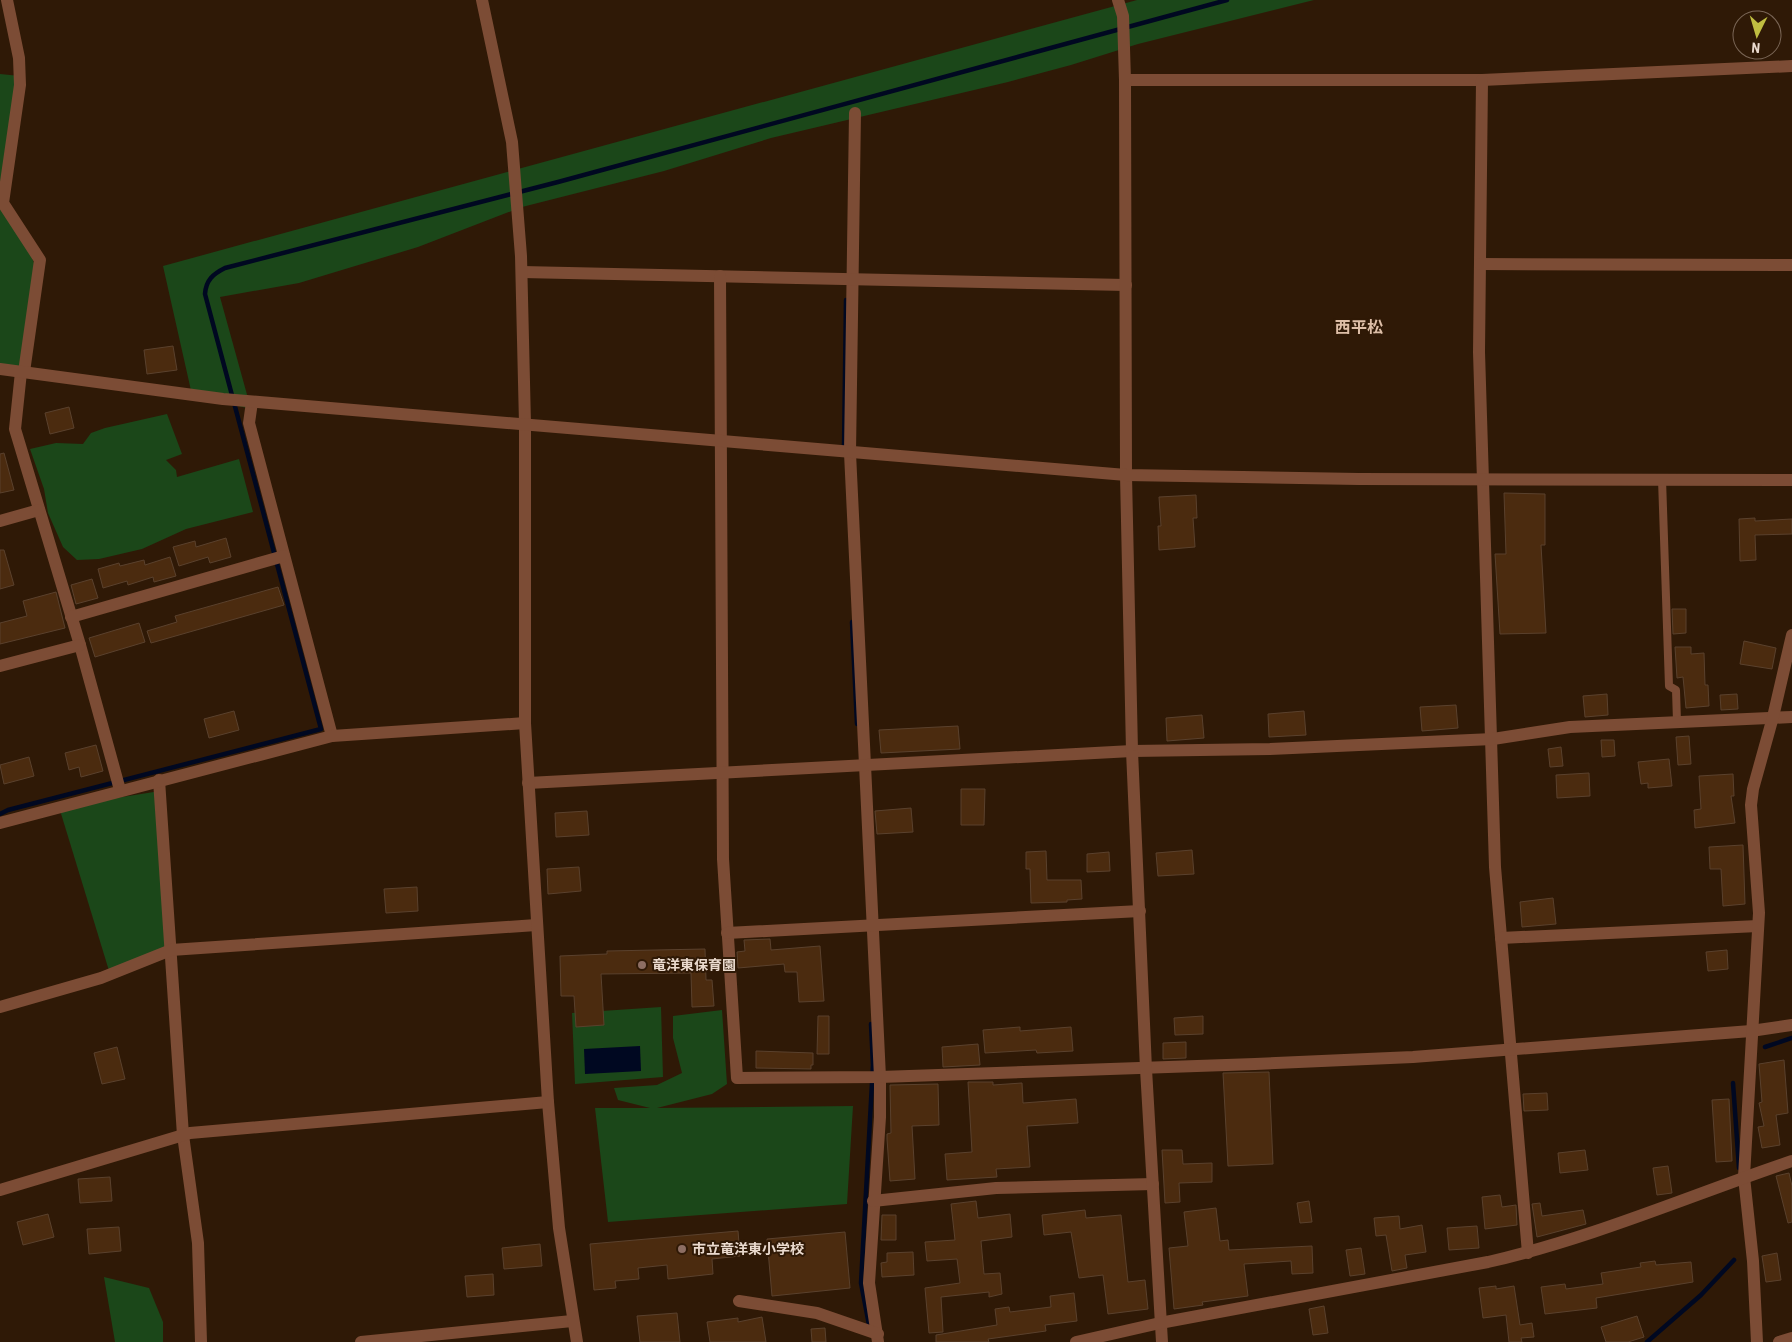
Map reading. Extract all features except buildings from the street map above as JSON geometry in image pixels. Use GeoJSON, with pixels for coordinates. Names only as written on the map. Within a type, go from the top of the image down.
{"type":"FeatureCollection","features":[{"type":"Feature","properties":{"kind":"street"},"geometry":{"type":"LineString","coordinates":[[7,0],[19,58],[20,85],[3,203],[40,260],[15,429],[80,645],[120,790]]}},
{"type":"Feature","properties":{"kind":"street"},"geometry":{"type":"LineString","coordinates":[[482,0],[512,142],[522,272],[525,424],[525,723],[528,783],[548,1102],[560,1228],[572,1321],[577,1342]]}},
{"type":"Feature","properties":{"kind":"street"},"geometry":{"type":"LineString","coordinates":[[1118,0],[1123,16],[1125,80],[1126,475],[1132,751],[1146,1069],[1162,1342]]}},
{"type":"Feature","properties":{"kind":"street"},"geometry":{"type":"LineString","coordinates":[[1125,80],[1482,80],[1792,66]]}},
{"type":"Feature","properties":{"kind":"street"},"geometry":{"type":"LineString","coordinates":[[1482,80],[1479,352],[1493,739],[1495,867],[1528,1253]]}},
{"type":"Feature","properties":{"kind":"street"},"geometry":{"type":"LineString","coordinates":[[855,113],[850,453],[880,1077],[880,1117],[869,1283],[878,1338]]}},
{"type":"Feature","properties":{"kind":"street"},"geometry":{"type":"LineString","coordinates":[[1480,264],[1792,266]]}},
{"type":"Feature","properties":{"kind":"street"},"geometry":{"type":"LineString","coordinates":[[522,272],[1126,285]]}},
{"type":"Feature","properties":{"kind":"street"},"geometry":{"type":"LineString","coordinates":[[720,276],[722,859],[737,1078],[880,1077],[1146,1069],[1511,1050],[1751,1031],[1792,1025]]}},
{"type":"Feature","properties":{"kind":"street"},"geometry":{"type":"LineString","coordinates":[[0,369],[252,402],[1126,475],[1359,479],[1792,480]]}},
{"type":"Feature","properties":{"kind":"street"},"geometry":{"type":"LineString","coordinates":[[252,402],[249,423],[332,736]]}},
{"type":"Feature","properties":{"kind":"street"},"geometry":{"type":"LineString","coordinates":[[0,521],[39,510]]}},
{"type":"Feature","properties":{"kind":"street"},"geometry":{"type":"LineString","coordinates":[[71,617],[284,556]]}},
{"type":"Feature","properties":{"kind":"street"},"geometry":{"type":"LineString","coordinates":[[1757,1342],[1753,1261],[1744,1177],[1759,913],[1751,805],[1753,789],[1773,717],[1792,635]]}},
{"type":"Feature","properties":{"kind":"street"},"geometry":{"type":"LineString","coordinates":[[0,666],[80,645]]}},
{"type":"Feature","properties":{"kind":"street"},"geometry":{"type":"LineString","coordinates":[[528,783],[1132,751],[1270,749],[1493,739],[1570,727],[1792,717]]}},
{"type":"Feature","properties":{"kind":"street"},"geometry":{"type":"LineString","coordinates":[[0,824],[120,790],[332,736],[525,723]]}},
{"type":"Feature","properties":{"kind":"street"},"geometry":{"type":"LineString","coordinates":[[159,780],[184,1135],[198,1243],[201,1342]]}},
{"type":"Feature","properties":{"kind":"street"},"geometry":{"type":"LineString","coordinates":[[727,933],[1140,911]]}},
{"type":"Feature","properties":{"kind":"street"},"geometry":{"type":"LineString","coordinates":[[0,1008],[101,978],[171,950],[536,925]]}},
{"type":"Feature","properties":{"kind":"street"},"geometry":{"type":"LineString","coordinates":[[1501,938],[1758,926]]}},
{"type":"Feature","properties":{"kind":"street"},"geometry":{"type":"LineString","coordinates":[[0,1190],[184,1135],[284,1124],[548,1102]]}},
{"type":"Feature","properties":{"kind":"street"},"geometry":{"type":"LineString","coordinates":[[1076,1342],[1160,1323],[1528,1253],[1636,1219],[1744,1177],[1792,1161]]}},
{"type":"Feature","properties":{"kind":"street"},"geometry":{"type":"LineString","coordinates":[[873,1201],[996,1188],[1153,1184]]}},
{"type":"Feature","properties":{"kind":"street"},"geometry":{"type":"LineString","coordinates":[[739,1301],[817,1313],[878,1338]]}},
{"type":"Feature","properties":{"kind":"street"},"geometry":{"type":"LineString","coordinates":[[362,1342],[572,1321]]}},
{"type":"Feature","properties":{"kind":"street"},"geometry":{"type":"LineString","coordinates":[[1779,1342],[1792,1338]]}},
{"type":"Feature","properties":{"kind":"lane"},"geometry":{"type":"LineString","coordinates":[[1662,479],[1669,686],[1676,690],[1677,722]]}},
{"type":"Feature","properties":{"kind":"green space"},"geometry":{"type":"Polygon","coordinates":[[[1137,0],[1314,0],[1138,44],[1008,82],[771,138],[664,171],[522,207],[418,247],[299,283],[220,297],[251,409],[192,395],[163,266],[1137,0]]]}},
{"type":"Feature","properties":{"kind":"green space"},"geometry":{"type":"Polygon","coordinates":[[[0,74],[20,76],[3,203],[23,233],[38,274],[21,372],[0,369],[0,74]]]}},
{"type":"Feature","properties":{"kind":"green space"},"geometry":{"type":"Polygon","coordinates":[[[167,414],[182,454],[166,460],[176,470],[177,477],[239,459],[253,512],[186,529],[142,549],[99,559],[77,560],[63,547],[48,513],[44,489],[30,449],[56,443],[83,444],[91,433],[105,428],[167,414]]]}},
{"type":"Feature","properties":{"kind":"green space"},"geometry":{"type":"Polygon","coordinates":[[[160,791],[171,950],[110,974],[59,807],[160,791]]]}},
{"type":"Feature","properties":{"kind":"green space"},"geometry":{"type":"Polygon","coordinates":[[[661,1007],[663,1077],[575,1084],[572,1013],[661,1007]]]}},
{"type":"Feature","properties":{"kind":"green space"},"geometry":{"type":"Polygon","coordinates":[[[722,1010],[727,1084],[712,1094],[657,1108],[853,1106],[847,1204],[608,1222],[595,1108],[650,1108],[618,1100],[614,1088],[657,1085],[682,1073],[673,1038],[673,1016],[722,1010]]]}},
{"type":"Feature","properties":{"kind":"green space"},"geometry":{"type":"Polygon","coordinates":[[[104,1277],[149,1288],[163,1322],[163,1342],[115,1342],[104,1277]]]}},
{"type":"Feature","properties":{"kind":"water"},"geometry":{"type":"Polygon","coordinates":[[[640,1046],[641,1071],[585,1074],[584,1049],[640,1046]]]}},
{"type":"Feature","properties":{"kind":"waterway"},"geometry":{"type":"LineString","coordinates":[[0,814],[8,810],[321,729],[205,294],[209,281],[217,273],[225,268],[558,182],[1227,0]]}},
{"type":"Feature","properties":{"kind":"waterway"},"geometry":{"type":"LineString","coordinates":[[844,449],[846,300]]}},
{"type":"Feature","properties":{"kind":"waterway"},"geometry":{"type":"LineString","coordinates":[[852,622],[857,724]]}},
{"type":"Feature","properties":{"kind":"waterway"},"geometry":{"type":"LineString","coordinates":[[870,1330],[861,1283],[873,1065],[871,1024]]}},
{"type":"Feature","properties":{"kind":"waterway"},"geometry":{"type":"LineString","coordinates":[[1765,1047],[1792,1038]]}},
{"type":"Feature","properties":{"kind":"waterway"},"geometry":{"type":"LineString","coordinates":[[1733,1083],[1739,1168]]}},
{"type":"Feature","properties":{"kind":"waterway"},"geometry":{"type":"LineString","coordinates":[[1647,1342],[1701,1295],[1734,1260]]}},
{"type":"Feature","properties":{"kind":"place","name":"竜洋東保育園"},"geometry":{"type":"Point","coordinates":[642,965]}},
{"type":"Feature","properties":{"kind":"place","name":"市立竜洋東小学校"},"geometry":{"type":"Point","coordinates":[682,1249]}},
{"type":"Feature","properties":{"kind":"district","name":"西平松"},"geometry":{"type":"Point","coordinates":[1359,327]}}]}
